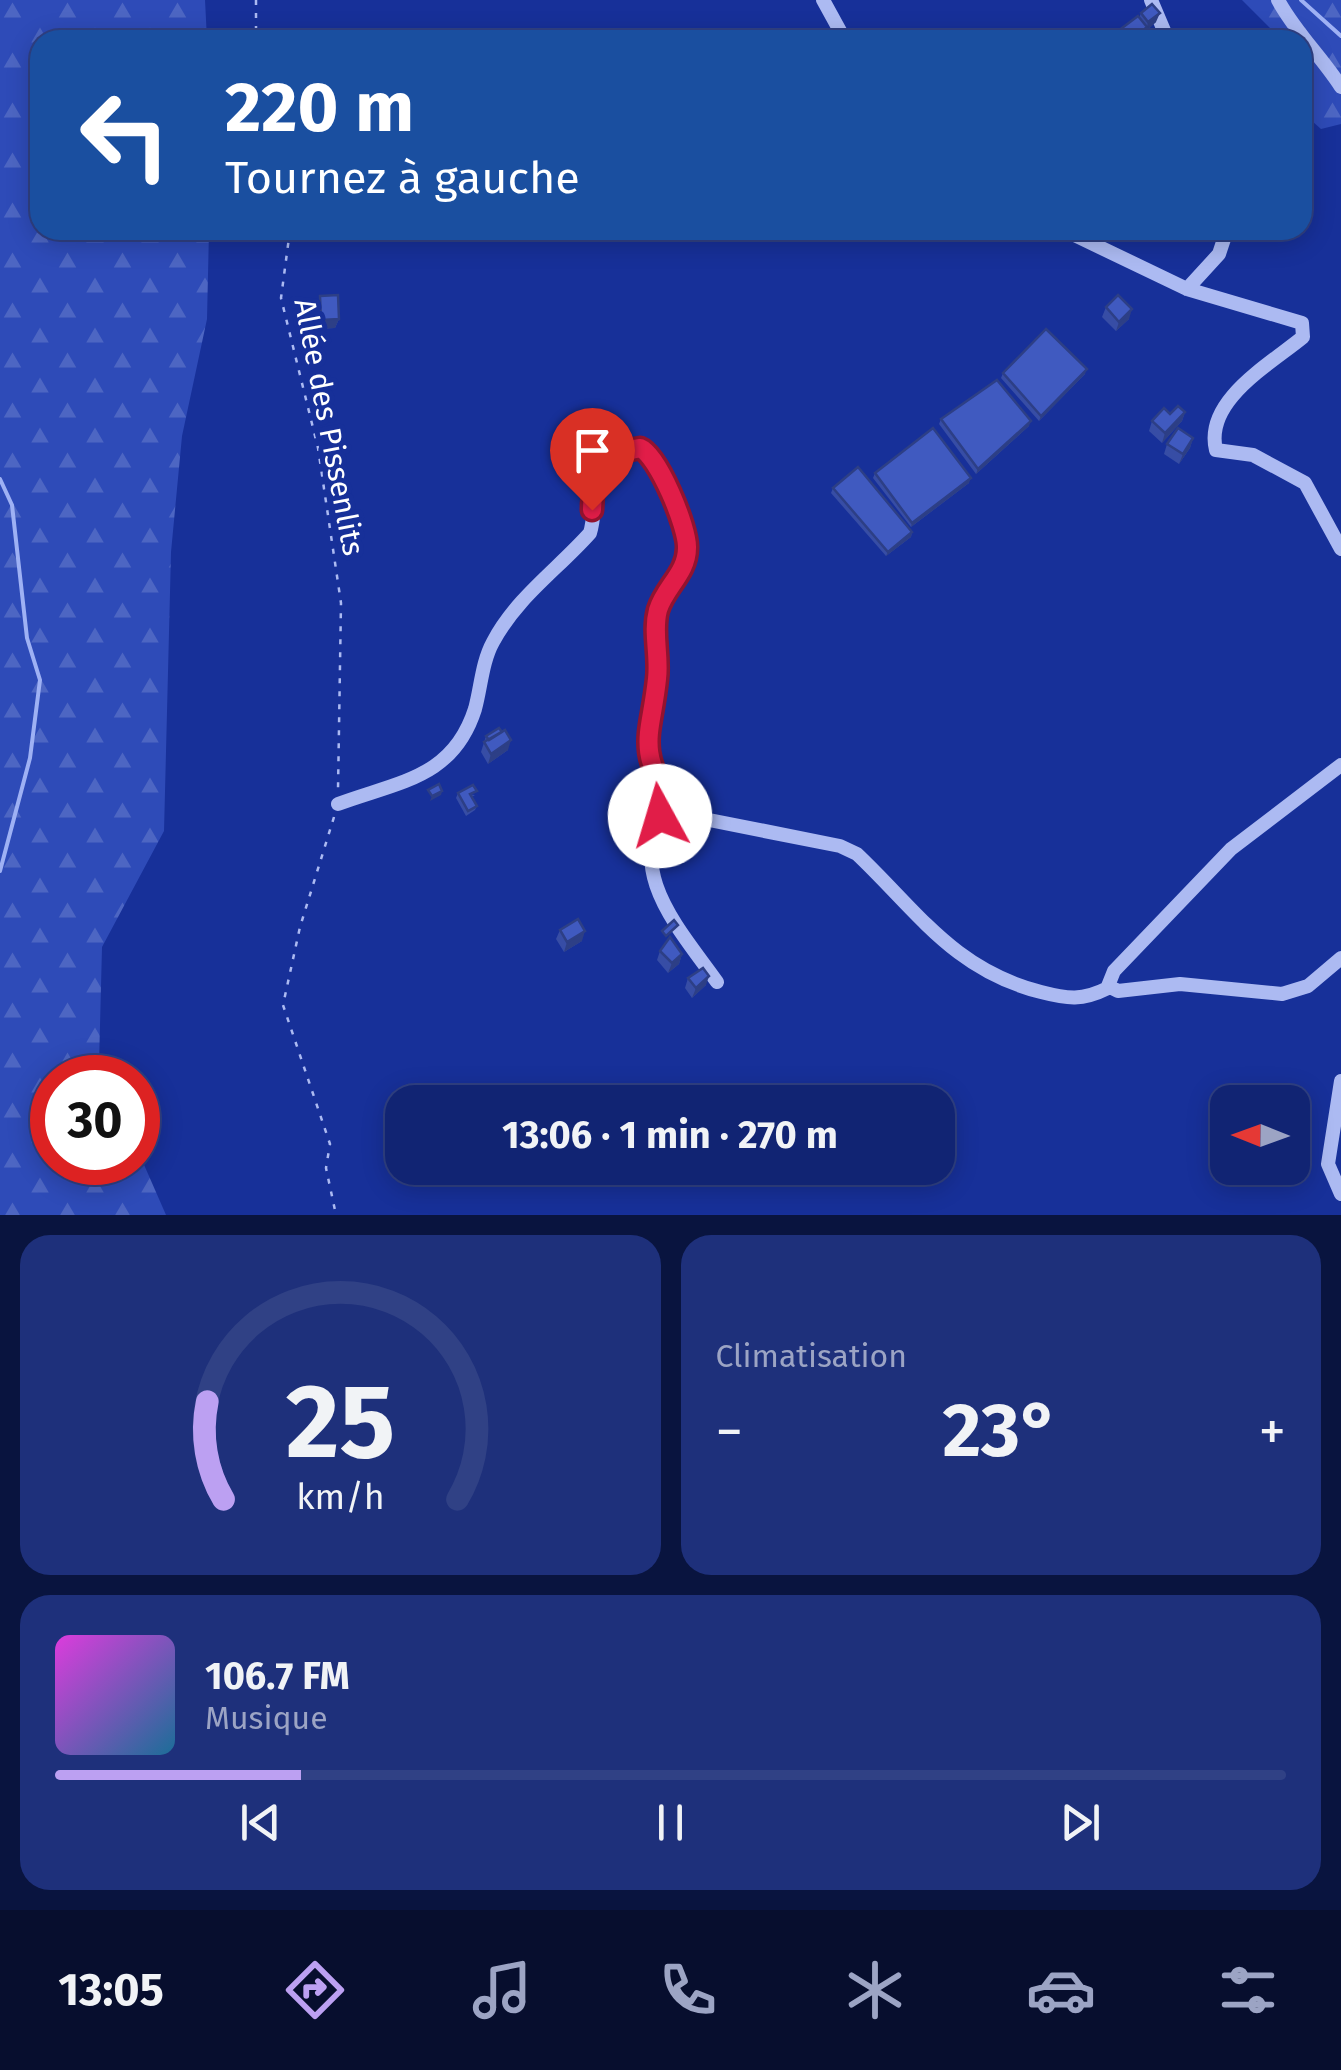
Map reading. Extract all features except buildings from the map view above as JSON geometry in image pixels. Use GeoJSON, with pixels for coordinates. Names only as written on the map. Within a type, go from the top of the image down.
{"type":"FeatureCollection","features":[{"type":"Feature","properties":{"kind":"street"},"geometry":{"type":"LineString","coordinates":[[823,0],[840,30]]}},
{"type":"Feature","properties":{"kind":"street"},"geometry":{"type":"LineString","coordinates":[[1151,0],[1164,30]]}},
{"type":"Feature","properties":{"kind":"street"},"geometry":{"type":"LineString","coordinates":[[1278,0],[1298,30]]}},
{"type":"Feature","properties":{"kind":"street"},"geometry":{"type":"LineString","coordinates":[[1312,45],[1341,86]]}},
{"type":"Feature","properties":{"kind":"street"},"geometry":{"type":"LineString","coordinates":[[1085,240],[1186,289],[1302,323],[1303,337],[1246,385],[1216,417],[1212,432],[1216,450],[1252,456],[1305,483],[1341,549]]}},
{"type":"Feature","properties":{"kind":"street"},"geometry":{"type":"LineString","coordinates":[[1186,289],[1219,254],[1224,240]]}},
{"type":"Feature","properties":{"kind":"street"},"geometry":{"type":"LineString","coordinates":[[338,804],[421,774],[456,752],[475,708],[492,642],[531,590],[590,533],[592,493],[599,472],[621,452],[640,448],[658,466],[686,536],[685,563],[657,614],[657,679],[646,729],[656,777],[670,803],[689,816],[840,846],[857,854],[949,949],[1021,987],[1073,1000],[1108,988],[1205,984],[1282,994],[1308,986],[1341,958]]}},
{"type":"Feature","properties":{"kind":"street"},"geometry":{"type":"LineString","coordinates":[[1108,988],[1114,970],[1231,848],[1341,765]]}},
{"type":"Feature","properties":{"kind":"street"},"geometry":{"type":"LineString","coordinates":[[670,803],[648,843],[653,874],[679,930],[717,982]]}},
{"type":"Feature","properties":{"kind":"street"},"geometry":{"type":"LineString","coordinates":[[1341,1081],[1328,1164],[1341,1194]]}},
{"type":"Feature","properties":{"kind":"path"},"geometry":{"type":"LineString","coordinates":[[256,0],[256,30]]}},
{"type":"Feature","properties":{"kind":"path","name":"Allée des Pissenlits"},"geometry":{"type":"LineString","coordinates":[[289,240],[280,298],[318,448],[341,602],[338,804],[300,927],[283,1004],[330,1144],[326,1168],[336,1215]]}},
{"type":"Feature","properties":{"kind":"green space"},"geometry":{"type":"Polygon","coordinates":[[[0,0],[205,0],[206,30],[30,30],[30,240],[209,240],[207,319],[182,436],[171,552],[164,831],[102,947],[99,1055],[30,1055],[30,1185],[153,1185],[166,1215],[0,1215],[0,0]]]}},
{"type":"Feature","properties":{"kind":"green space"},"geometry":{"type":"Polygon","coordinates":[[[1242,0],[1341,0],[1341,124],[1321,129],[1312,121],[1312,30],[1272,30],[1242,0]]]}},
{"type":"Feature","properties":{"kind":"waterway"},"geometry":{"type":"LineString","coordinates":[[1301,0],[1341,36]]}},
{"type":"Feature","properties":{"kind":"waterway"},"geometry":{"type":"LineString","coordinates":[[0,479],[12,505],[27,638],[40,680],[30,758],[0,871]]}},
{"type":"Feature","properties":{"kind":"route"},"geometry":{"type":"LineString","coordinates":[[592,510],[594,480],[599,472],[621,452],[640,448],[658,466],[686,536],[685,563],[657,614],[657,679],[646,729],[656,777],[670,803],[660,816]]}}]}
